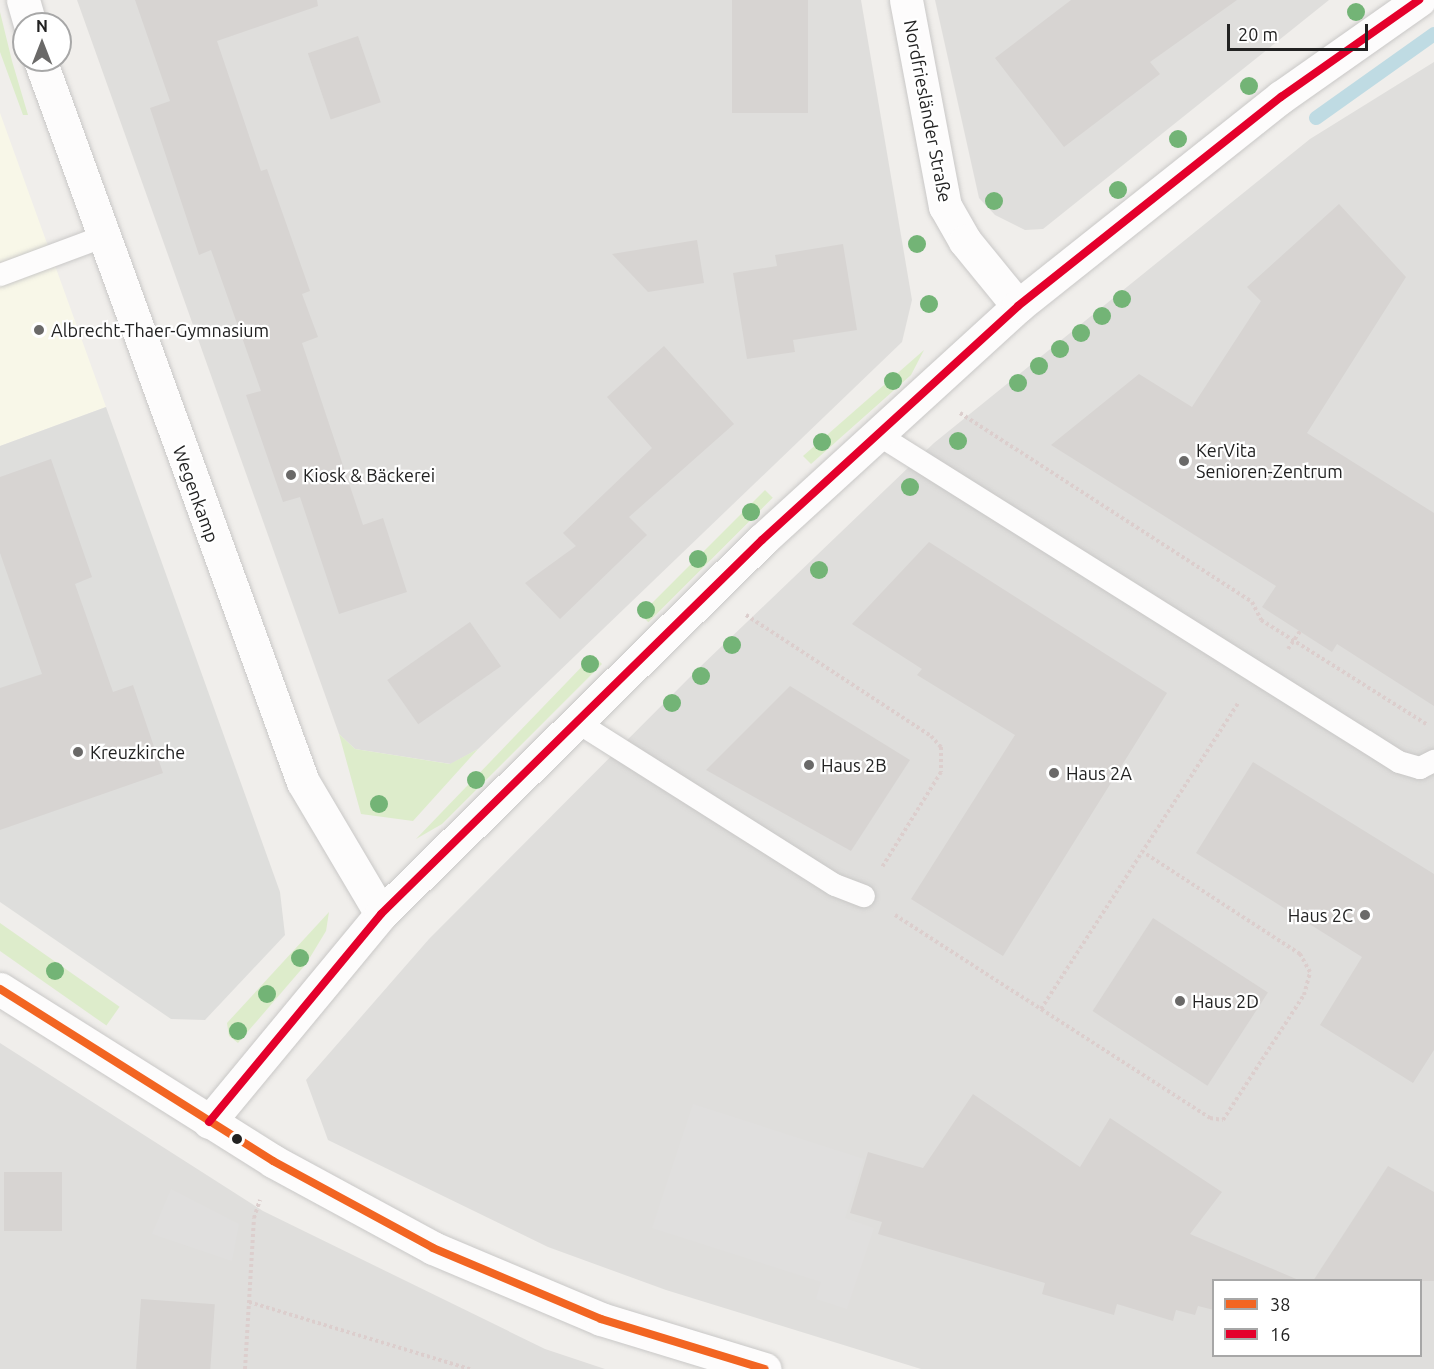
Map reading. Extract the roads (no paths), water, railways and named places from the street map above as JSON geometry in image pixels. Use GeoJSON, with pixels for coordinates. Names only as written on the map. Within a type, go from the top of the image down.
{"type":"FeatureCollection","features":[{"type":"Feature","properties":{"kind":"street","name":"Nordfriesländer Straße"},"geometry":{"type":"LineString","coordinates":[[906,0],[945,206],[965,240],[1018,306]]}},
{"type":"Feature","properties":{"kind":"street"},"geometry":{"type":"LineString","coordinates":[[209,1122],[381,914],[710,591],[877,434],[1018,306],[1281,98],[1419,0]]}},
{"type":"Feature","properties":{"kind":"street","name":"Wegenkamp"},"geometry":{"type":"LineString","coordinates":[[44,72],[102,237],[303,782],[381,914]]}},
{"type":"Feature","properties":{"kind":"street"},"geometry":{"type":"LineString","coordinates":[[0,989],[273,1161],[433,1248],[517,1286],[601,1318],[765,1369]]}},
{"type":"Feature","properties":{"kind":"lane"},"geometry":{"type":"LineString","coordinates":[[0,275],[102,237]]}},
{"type":"Feature","properties":{"kind":"lane"},"geometry":{"type":"LineString","coordinates":[[877,434],[1399,762],[1429,769]]}},
{"type":"Feature","properties":{"kind":"lane"},"geometry":{"type":"LineString","coordinates":[[577,722],[835,885],[864,896]]}},
{"type":"Feature","properties":{"kind":"waterway"},"geometry":{"type":"LineString","coordinates":[[1316,118],[1434,34]]}},
{"type":"Feature","properties":{"kind":"place","name":"Albrecht-Thaer-Gymnasium"},"geometry":{"type":"Point","coordinates":[39,330]}},
{"type":"Feature","properties":{"kind":"place","name":"KerVita Senioren-Zentrum"},"geometry":{"type":"Point","coordinates":[1184,461]}},
{"type":"Feature","properties":{"kind":"place","name":"Kiosk & Bäckerei"},"geometry":{"type":"Point","coordinates":[291,475]}},
{"type":"Feature","properties":{"kind":"place","name":"Kreuzkirche"},"geometry":{"type":"Point","coordinates":[78,752]}},
{"type":"Feature","properties":{"kind":"place","name":"Haus 2B"},"geometry":{"type":"Point","coordinates":[809,765]}},
{"type":"Feature","properties":{"kind":"place","name":"Haus 2A"},"geometry":{"type":"Point","coordinates":[1054,773]}},
{"type":"Feature","properties":{"kind":"place","name":"Haus 2C"},"geometry":{"type":"Point","coordinates":[1365,915]}},
{"type":"Feature","properties":{"kind":"place","name":"Haus 2D"},"geometry":{"type":"Point","coordinates":[1180,1001]}}]}
